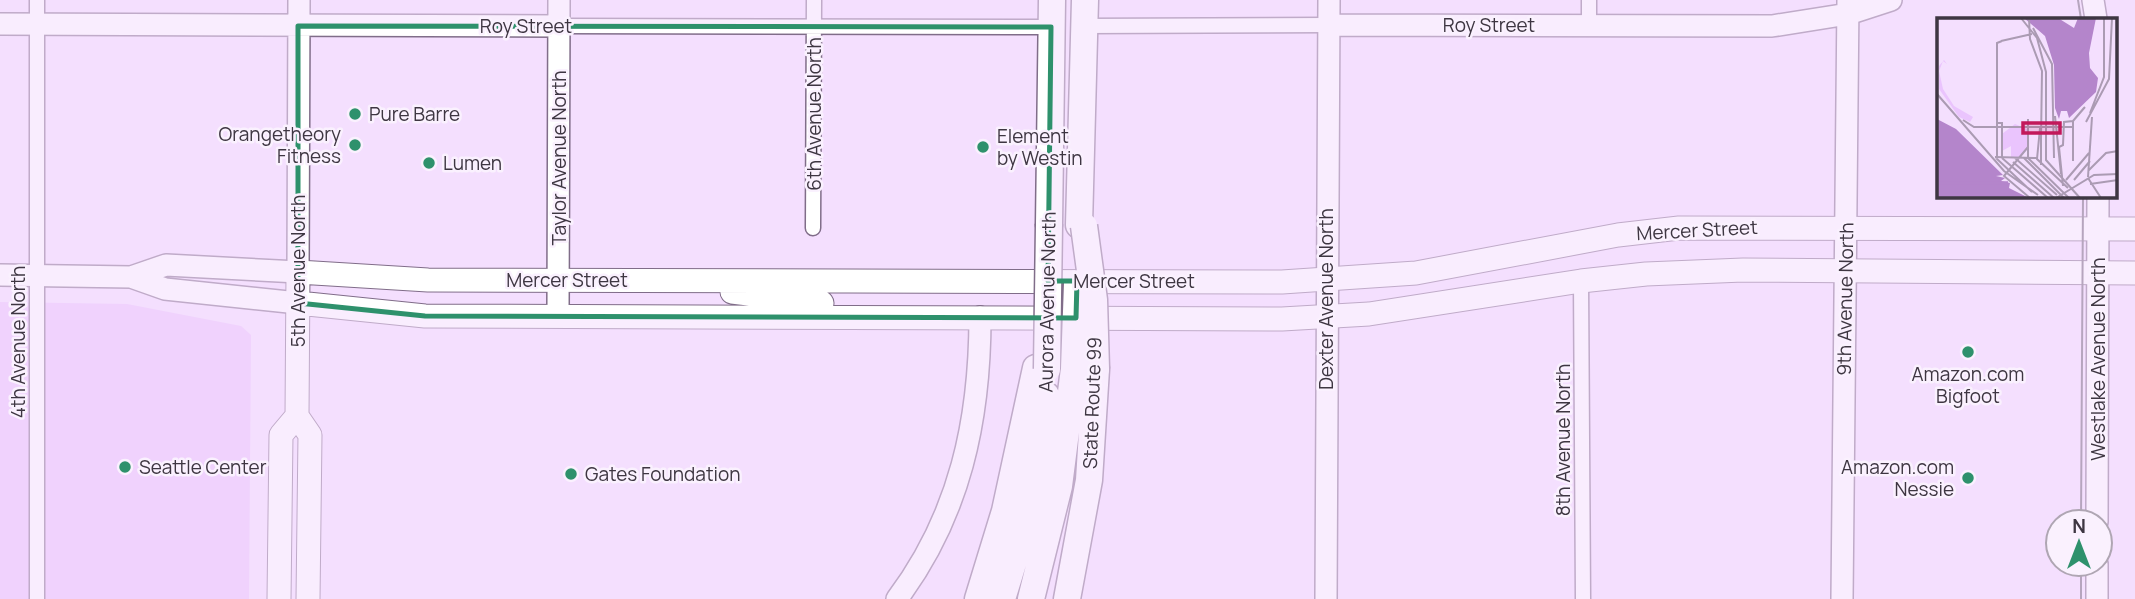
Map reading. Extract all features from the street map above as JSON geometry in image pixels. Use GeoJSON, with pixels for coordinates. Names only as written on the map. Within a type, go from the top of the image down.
{"type":"FeatureCollection","features":[{"type":"Feature","properties":{"kind":"highway","name":"Aurora Avenue North"},"geometry":{"type":"LineString","coordinates":[[1002,599],[1030,508],[1038,464],[1047,301],[1052,0]]}},
{"type":"Feature","properties":{"kind":"highway","name":"Aurora Avenue North"},"geometry":{"type":"LineString","coordinates":[[1031,599],[1085,369],[1082,219],[1084,13]]}},
{"type":"Feature","properties":{"kind":"highway"},"geometry":{"type":"LineString","coordinates":[[978,599],[1005,511],[1042,368]]}},
{"type":"Feature","properties":{"kind":"highway","name":"State Route 99"},"geometry":{"type":"LineString","coordinates":[[1067,599],[1089,480],[1085,369]]}},
{"type":"Feature","properties":{"kind":"main road","name":"5th Avenue North"},"geometry":{"type":"LineString","coordinates":[[299,0],[297,416],[310,435],[308,599]]}},
{"type":"Feature","properties":{"kind":"main road","name":"Taylor Avenue North"},"geometry":{"type":"LineString","coordinates":[[558,316],[559,0]]}},
{"type":"Feature","properties":{"kind":"main road","name":"Dexter Avenue North"},"geometry":{"type":"LineString","coordinates":[[1326,599],[1325,280],[1329,0]]}},
{"type":"Feature","properties":{"kind":"main road","name":"Roy Street"},"geometry":{"type":"LineString","coordinates":[[1328,25],[1772,26],[1848,7],[1891,0]]}},
{"type":"Feature","properties":{"kind":"main road"},"geometry":{"type":"LineString","coordinates":[[2093,0],[2096,18]]}},
{"type":"Feature","properties":{"kind":"main road","name":"9th Avenue North"},"geometry":{"type":"LineString","coordinates":[[1842,599],[1848,7]]}},
{"type":"Feature","properties":{"kind":"main road","name":"Roy Street"},"geometry":{"type":"LineString","coordinates":[[0,24],[559,26]]}},
{"type":"Feature","properties":{"kind":"main road","name":"Westlake Avenue North"},"geometry":{"type":"LineString","coordinates":[[2097,508],[2098,198]]}},
{"type":"Feature","properties":{"kind":"main road","name":"Mercer Street"},"geometry":{"type":"LineString","coordinates":[[0,275],[131,276],[166,265],[428,280],[1325,280],[1463,266],[1648,231],[1709,226],[2135,229]]}},
{"type":"Feature","properties":{"kind":"main road","name":"Mercer Street"},"geometry":{"type":"LineString","coordinates":[[131,276],[165,289],[425,316],[1326,318],[1426,307],[1581,281],[1699,272],[2135,273]]}},
{"type":"Feature","properties":{"kind":"main road"},"geometry":{"type":"LineString","coordinates":[[680,280],[729,291],[812,303],[971,305],[980,317],[977,404],[960,479],[939,531],[897,599]]}},
{"type":"Feature","properties":{"kind":"main road","name":"5th Avenue North"},"geometry":{"type":"LineString","coordinates":[[279,599],[281,435],[297,416]]}},
{"type":"Feature","properties":{"kind":"main road"},"geometry":{"type":"LineString","coordinates":[[2097,578],[2097,599]]}},
{"type":"Feature","properties":{"kind":"street","name":"4th Avenue North"},"geometry":{"type":"LineString","coordinates":[[37,0],[37,599]]}},
{"type":"Feature","properties":{"kind":"street","name":"6th Avenue North"},"geometry":{"type":"LineString","coordinates":[[813,228],[814,0]]}},
{"type":"Feature","properties":{"kind":"street"},"geometry":{"type":"LineString","coordinates":[[1589,0],[1589,24]]}},
{"type":"Feature","properties":{"kind":"street","name":"Roy Street"},"geometry":{"type":"LineString","coordinates":[[1084,13],[1328,25]]}},
{"type":"Feature","properties":{"kind":"street","name":"Roy Street"},"geometry":{"type":"LineString","coordinates":[[559,26],[1051,27]]}},
{"type":"Feature","properties":{"kind":"street","name":"8th Avenue North"},"geometry":{"type":"LineString","coordinates":[[1581,281],[1583,599]]}},
{"type":"Feature","properties":{"kind":"highlighted area"},"geometry":{"type":"Polygon","coordinates":[[[298,26],[1051,27],[1048,281],[1077,281],[1076,318],[425,316],[298,303],[298,26]]]}},
{"type":"Feature","properties":{"kind":"shaded area","name":"Seattle Center"},"geometry":{"type":"Polygon","coordinates":[[[0,302],[127,304],[241,326],[251,335],[249,599],[0,599],[0,302]]]}},
{"type":"Feature","properties":{"kind":"tram line"},"geometry":{"type":"LineString","coordinates":[[2078,0],[2081,18]]}},
{"type":"Feature","properties":{"kind":"tram line"},"geometry":{"type":"LineString","coordinates":[[2081,508],[2083,198]]}},
{"type":"Feature","properties":{"kind":"tram line"},"geometry":{"type":"LineString","coordinates":[[2081,578],[2081,599]]}},
{"type":"Feature","properties":{"kind":"place","name":"Pure Barre"},"geometry":{"type":"Point","coordinates":[355,114]}},
{"type":"Feature","properties":{"kind":"place","name":"Orangetheory Fitness"},"geometry":{"type":"Point","coordinates":[355,145]}},
{"type":"Feature","properties":{"kind":"place","name":"Element by Westin"},"geometry":{"type":"Point","coordinates":[983,147]}},
{"type":"Feature","properties":{"kind":"place","name":"Lumen"},"geometry":{"type":"Point","coordinates":[429,163]}},
{"type":"Feature","properties":{"kind":"place","name":"Amazon.com Bigfoot"},"geometry":{"type":"Point","coordinates":[1968,352]}},
{"type":"Feature","properties":{"kind":"place","name":"Seattle Center"},"geometry":{"type":"Point","coordinates":[125,467]}},
{"type":"Feature","properties":{"kind":"place","name":"Gates Foundation"},"geometry":{"type":"Point","coordinates":[571,474]}},
{"type":"Feature","properties":{"kind":"place","name":"Amazon.com Nessie"},"geometry":{"type":"Point","coordinates":[1968,478]}}]}
